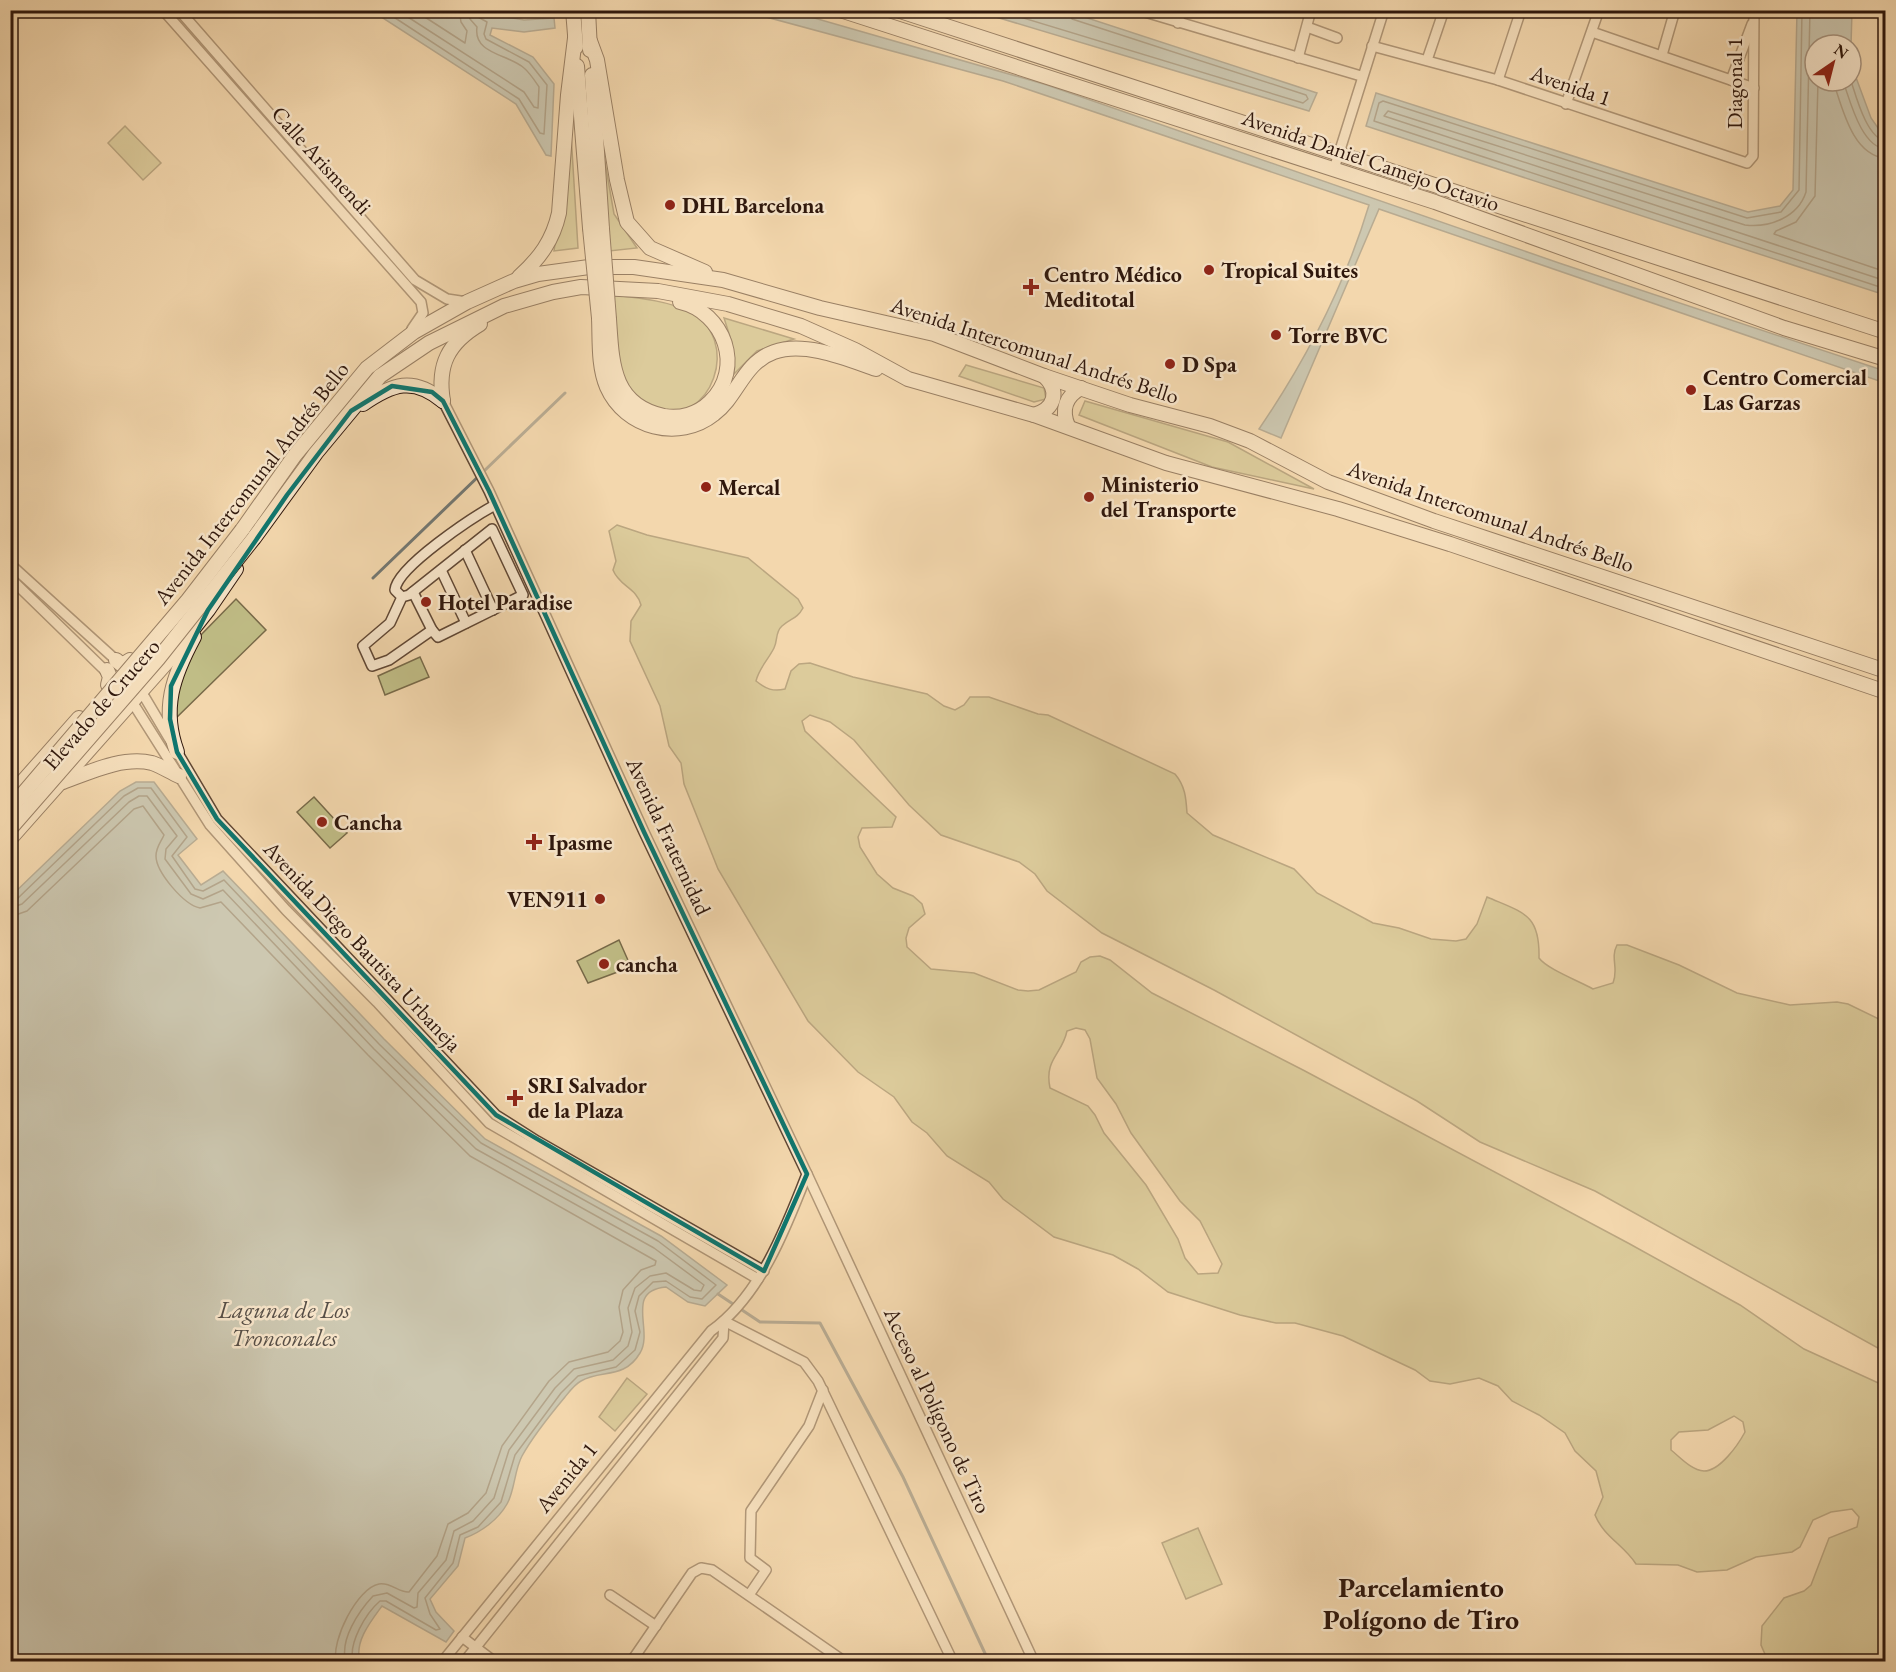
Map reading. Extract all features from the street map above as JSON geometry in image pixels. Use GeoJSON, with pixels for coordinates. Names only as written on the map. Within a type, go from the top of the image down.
{"type":"FeatureCollection","features":[{"type":"Feature","properties":{"kind":"main road"},"geometry":{"type":"LineString","coordinates":[[573,10],[604,318],[616,377],[623,392],[638,407],[652,413],[677,417],[688,415],[710,402],[726,376],[727,347],[717,325],[694,306],[616,289]]}},
{"type":"Feature","properties":{"kind":"main road"},"geometry":{"type":"LineString","coordinates":[[588,10],[596,229]]}},
{"type":"Feature","properties":{"kind":"main road","name":"Avenida Daniel Camejo Octavio"},"geometry":{"type":"LineString","coordinates":[[840,10],[1435,202],[1784,328],[1886,359]]}},
{"type":"Feature","properties":{"kind":"main road","name":"Avenida Daniel Camejo Octavio"},"geometry":{"type":"LineString","coordinates":[[897,10],[1886,332]]}},
{"type":"Feature","properties":{"kind":"main road"},"geometry":{"type":"LineString","coordinates":[[514,281],[544,251],[555,232],[560,213],[568,95],[575,38]]}},
{"type":"Feature","properties":{"kind":"main road"},"geometry":{"type":"LineString","coordinates":[[590,41],[597,60],[617,180],[627,222],[650,248],[723,280]]}},
{"type":"Feature","properties":{"kind":"main road","name":"Avenida Intercomunal Andrés Bello"},"geometry":{"type":"LineString","coordinates":[[10,829],[158,659],[248,534],[290,465],[367,368],[403,339],[435,318],[467,302],[514,281],[567,269],[612,267],[723,280],[820,308],[907,326],[1130,405],[1210,426],[1250,441],[1328,482],[1434,521],[1886,671]]}},
{"type":"Feature","properties":{"kind":"main road","name":"Avenida Intercomunal Andrés Bello"},"geometry":{"type":"LineString","coordinates":[[10,809],[188,600],[301,475],[380,376],[429,343],[495,310],[522,300],[582,287],[704,299],[801,326],[855,350],[908,380],[1068,426],[1166,464],[1338,509],[1450,544],[1886,692]]}},
{"type":"Feature","properties":{"kind":"main road"},"geometry":{"type":"LineString","coordinates":[[443,401],[439,375],[444,360],[457,341],[474,328],[522,300]]}},
{"type":"Feature","properties":{"kind":"main road"},"geometry":{"type":"LineString","coordinates":[[604,318],[602,370],[606,387],[624,410],[655,428],[687,428],[716,413],[747,370],[761,358],[776,351],[801,349],[908,380]]}},
{"type":"Feature","properties":{"kind":"main road"},"geometry":{"type":"LineString","coordinates":[[1034,415],[1043,412],[1054,398],[1052,383],[1044,376]]}},
{"type":"Feature","properties":{"kind":"main road"},"geometry":{"type":"LineString","coordinates":[[351,411],[380,392],[404,385],[432,392],[443,401]]}},
{"type":"Feature","properties":{"kind":"main road"},"geometry":{"type":"LineString","coordinates":[[1068,426],[1064,416],[1066,404],[1071,394],[1081,388]]}},
{"type":"Feature","properties":{"kind":"main road","name":"Elevado de Crucero"},"geometry":{"type":"LineString","coordinates":[[10,796],[290,465]]}},
{"type":"Feature","properties":{"kind":"main road","name":"Elevado de Crucero"},"geometry":{"type":"LineString","coordinates":[[10,839],[137,696],[208,610],[301,475]]}},
{"type":"Feature","properties":{"kind":"main road"},"geometry":{"type":"LineString","coordinates":[[177,752],[171,732],[171,686],[208,610]]}},
{"type":"Feature","properties":{"kind":"main road"},"geometry":{"type":"LineString","coordinates":[[61,783],[95,770],[128,762],[152,763],[179,776]]}},
{"type":"Feature","properties":{"kind":"street","name":"Calle Arismendi"},"geometry":{"type":"LineString","coordinates":[[164,10],[421,302],[423,313],[403,339]]}},
{"type":"Feature","properties":{"kind":"street","name":"Calle Arismendi"},"geometry":{"type":"LineString","coordinates":[[178,10],[415,280],[447,299],[467,302]]}},
{"type":"Feature","properties":{"kind":"street"},"geometry":{"type":"LineString","coordinates":[[1138,10],[1178,24],[1361,76]]}},
{"type":"Feature","properties":{"kind":"street"},"geometry":{"type":"LineString","coordinates":[[1178,24],[1181,10]]}},
{"type":"Feature","properties":{"kind":"street"},"geometry":{"type":"LineString","coordinates":[[1298,58],[1311,10]]}},
{"type":"Feature","properties":{"kind":"street"},"geometry":{"type":"LineString","coordinates":[[1334,169],[1361,76],[1384,10]]}},
{"type":"Feature","properties":{"kind":"street"},"geometry":{"type":"LineString","coordinates":[[1427,60],[1444,10]]}},
{"type":"Feature","properties":{"kind":"street"},"geometry":{"type":"LineString","coordinates":[[1498,80],[1521,10]]}},
{"type":"Feature","properties":{"kind":"street"},"geometry":{"type":"LineString","coordinates":[[1566,104],[1599,10]]}},
{"type":"Feature","properties":{"kind":"street"},"geometry":{"type":"LineString","coordinates":[[1662,55],[1675,10]]}},
{"type":"Feature","properties":{"kind":"street"},"geometry":{"type":"LineString","coordinates":[[1731,80],[1754,15]]}},
{"type":"Feature","properties":{"kind":"street","name":"Diagonal 1"},"geometry":{"type":"LineString","coordinates":[[1753,156],[1754,15]]}},
{"type":"Feature","properties":{"kind":"street"},"geometry":{"type":"LineString","coordinates":[[1307,27],[1338,38]]}},
{"type":"Feature","properties":{"kind":"street"},"geometry":{"type":"LineString","coordinates":[[1592,32],[1754,88]]}},
{"type":"Feature","properties":{"kind":"street","name":"Avenida 1"},"geometry":{"type":"LineString","coordinates":[[1372,46],[1498,80],[1744,163],[1750,161],[1753,156]]}},
{"type":"Feature","properties":{"kind":"street","name":"Avenida Fraternidad"},"geometry":{"type":"LineString","coordinates":[[443,401],[489,491],[644,832],[807,1174]]}},
{"type":"Feature","properties":{"kind":"street"},"geometry":{"type":"LineString","coordinates":[[402,597],[395,591],[399,577],[460,525],[495,505]]}},
{"type":"Feature","properties":{"kind":"street"},"geometry":{"type":"LineString","coordinates":[[413,592],[438,638],[523,594],[494,529],[490,529],[413,592],[402,597],[390,623],[363,646],[369,663],[377,667],[432,630]]}},
{"type":"Feature","properties":{"kind":"street"},"geometry":{"type":"LineString","coordinates":[[465,550],[493,610]]}},
{"type":"Feature","properties":{"kind":"street","name":"Avenida Diego Bautista Urbaneja"},"geometry":{"type":"LineString","coordinates":[[10,564],[116,670],[177,752],[217,819],[496,1115],[756,1281]]}},
{"type":"Feature","properties":{"kind":"street"},"geometry":{"type":"LineString","coordinates":[[441,570],[466,624]]}},
{"type":"Feature","properties":{"kind":"street","name":"Avenida Diego Bautista Urbaneja"},"geometry":{"type":"LineString","coordinates":[[10,578],[116,670]]}},
{"type":"Feature","properties":{"kind":"street","name":"Avenida Diego Bautista Urbaneja"},"geometry":{"type":"LineString","coordinates":[[137,696],[179,776],[210,825],[271,893],[489,1123],[756,1281]]}},
{"type":"Feature","properties":{"kind":"street"},"geometry":{"type":"LineString","coordinates":[[807,1174],[756,1281],[726,1319],[804,1362],[823,1390],[953,1662]]}},
{"type":"Feature","properties":{"kind":"street","name":"Acceso al Polígono de Tiro"},"geometry":{"type":"LineString","coordinates":[[807,1174],[1034,1662]]}},
{"type":"Feature","properties":{"kind":"street","name":"Avenida 1"},"geometry":{"type":"LineString","coordinates":[[442,1662],[711,1331],[726,1319]]}},
{"type":"Feature","properties":{"kind":"street","name":"Avenida 1"},"geometry":{"type":"LineString","coordinates":[[464,1662],[723,1338],[726,1319]]}},
{"type":"Feature","properties":{"kind":"street"},"geometry":{"type":"LineString","coordinates":[[749,1595],[766,1570],[750,1558],[752,1511],[808,1426],[823,1390]]}},
{"type":"Feature","properties":{"kind":"street"},"geometry":{"type":"LineString","coordinates":[[631,1662],[692,1573],[701,1568],[712,1570],[845,1662]]}},
{"type":"Feature","properties":{"kind":"street"},"geometry":{"type":"LineString","coordinates":[[610,1595],[656,1626]]}},
{"type":"Feature","properties":{"kind":"street"},"geometry":{"type":"LineString","coordinates":[[462,1637],[495,1662]]}},
{"type":"Feature","properties":{"kind":"highlighted area"},"geometry":{"type":"Polygon","coordinates":[[[392,386],[432,392],[443,401],[489,491],[644,832],[807,1174],[764,1271],[496,1115],[217,819],[177,752],[170,719],[171,686],[187,650],[208,610],[287,495],[351,411],[392,386]]]}},
{"type":"Feature","properties":{"kind":"shaded area"},"geometry":{"type":"Polygon","coordinates":[[[125,126],[161,163],[143,180],[108,143],[125,126]]]}},
{"type":"Feature","properties":{"kind":"shaded area"},"geometry":{"type":"Polygon","coordinates":[[[571,134],[578,248],[554,251],[571,134]]]}},
{"type":"Feature","properties":{"kind":"shaded area"},"geometry":{"type":"Polygon","coordinates":[[[602,145],[614,214],[637,248],[609,251],[602,145]]]}},
{"type":"Feature","properties":{"kind":"shaded area"},"geometry":{"type":"Polygon","coordinates":[[[612,295],[670,304],[688,311],[705,324],[714,340],[717,359],[714,378],[705,395],[691,407],[674,412],[653,409],[622,383],[612,295]]]}},
{"type":"Feature","properties":{"kind":"shaded area"},"geometry":{"type":"Polygon","coordinates":[[[724,318],[794,339],[757,351],[734,374],[732,343],[724,318]]]}},
{"type":"Feature","properties":{"kind":"shaded area"},"geometry":{"type":"Polygon","coordinates":[[[966,365],[1044,388],[1046,399],[1034,402],[959,376],[966,365]]]}},
{"type":"Feature","properties":{"kind":"shaded area"},"geometry":{"type":"Polygon","coordinates":[[[1085,401],[1228,442],[1314,489],[1212,467],[1079,415],[1085,401]]]}},
{"type":"Feature","properties":{"kind":"shaded area"},"geometry":{"type":"Polygon","coordinates":[[[617,525],[647,535],[748,558],[798,599],[803,608],[801,612],[780,628],[774,648],[757,676],[756,681],[766,688],[785,689],[791,671],[799,664],[810,663],[853,677],[927,694],[944,706],[955,710],[964,705],[970,697],[989,697],[1038,714],[1048,715],[1175,774],[1184,792],[1187,813],[1213,835],[1294,869],[1317,893],[1373,923],[1399,928],[1431,939],[1456,941],[1466,939],[1477,924],[1487,897],[1527,917],[1537,932],[1539,958],[1543,962],[1593,989],[1613,983],[1615,950],[1617,945],[1627,945],[1679,965],[1737,993],[1790,1005],[1837,1002],[1848,1004],[1885,1022],[1885,1352],[1595,1191],[1480,1142],[1417,1101],[1214,990],[1102,933],[1047,891],[1035,874],[1019,862],[941,835],[909,805],[854,740],[830,722],[810,715],[802,721],[805,731],[896,817],[892,827],[862,828],[858,837],[860,847],[877,874],[893,888],[913,896],[922,904],[925,914],[909,928],[906,938],[907,947],[931,969],[974,973],[1018,990],[1028,991],[1039,990],[1076,972],[1081,962],[1090,957],[1100,956],[1110,960],[1152,993],[1303,1070],[1628,1243],[1740,1305],[1804,1349],[1885,1386],[1885,1661],[1768,1661],[1761,1645],[1762,1626],[1784,1598],[1804,1591],[1811,1585],[1829,1538],[1857,1527],[1859,1517],[1852,1509],[1831,1512],[1813,1520],[1800,1547],[1792,1552],[1756,1557],[1727,1570],[1697,1572],[1678,1565],[1636,1564],[1609,1535],[1595,1515],[1603,1497],[1596,1471],[1575,1451],[1565,1433],[1539,1415],[1512,1401],[1498,1386],[1479,1378],[1450,1384],[1430,1381],[1415,1370],[1343,1336],[1295,1323],[1276,1323],[1240,1315],[1168,1292],[1138,1269],[1113,1255],[1054,1237],[1003,1199],[989,1182],[947,1156],[927,1133],[912,1122],[894,1097],[858,1072],[808,1021],[718,869],[684,784],[681,763],[669,746],[660,706],[630,641],[631,621],[641,605],[636,595],[619,580],[613,570],[616,561],[609,531],[617,525]],[[1076,1028],[1067,1031],[1051,1064],[1050,1088],[1088,1106],[1104,1133],[1146,1185],[1178,1239],[1185,1258],[1198,1274],[1218,1273],[1222,1264],[1200,1221],[1180,1201],[1131,1133],[1116,1104],[1097,1078],[1090,1039],[1085,1030],[1076,1028]],[[1734,1416],[1708,1430],[1679,1432],[1671,1440],[1671,1450],[1690,1466],[1699,1470],[1710,1470],[1716,1467],[1733,1450],[1745,1432],[1743,1422],[1734,1416]]]}},
{"type":"Feature","properties":{"kind":"shaded area"},"geometry":{"type":"Polygon","coordinates":[[[236,599],[266,630],[175,719],[174,687],[197,639],[236,599]]]}},
{"type":"Feature","properties":{"kind":"shaded area"},"geometry":{"type":"Polygon","coordinates":[[[420,657],[429,677],[385,695],[378,676],[420,657]]]}},
{"type":"Feature","properties":{"kind":"shaded area","name":"Cancha"},"geometry":{"type":"Polygon","coordinates":[[[314,797],[347,833],[330,848],[297,812],[314,797]]]}},
{"type":"Feature","properties":{"kind":"shaded area","name":"cancha"},"geometry":{"type":"Polygon","coordinates":[[[619,940],[631,967],[588,983],[577,961],[619,940]]]}},
{"type":"Feature","properties":{"kind":"shaded area"},"geometry":{"type":"Polygon","coordinates":[[[627,1378],[647,1394],[615,1431],[599,1417],[627,1378]]]}},
{"type":"Feature","properties":{"kind":"shaded area"},"geometry":{"type":"Polygon","coordinates":[[[1198,1528],[1222,1584],[1186,1599],[1162,1543],[1198,1528]]]}},
{"type":"Feature","properties":{"kind":"water"},"geometry":{"type":"Polygon","coordinates":[[[372,11],[471,11],[524,20],[554,18],[555,28],[524,32],[492,28],[490,35],[533,57],[554,84],[551,156],[546,155],[516,104],[372,11]]]}},
{"type":"Feature","properties":{"kind":"water"},"geometry":{"type":"Polygon","coordinates":[[[744,11],[790,11],[1047,85],[1559,263],[1885,371],[1885,383],[1379,209],[1281,438],[1259,429],[1293,376],[1323,321],[1348,264],[1369,205],[1003,81],[744,11]]]}},
{"type":"Feature","properties":{"kind":"water"},"geometry":{"type":"Polygon","coordinates":[[[976,11],[1066,11],[1317,93],[1309,111],[976,11]]]}},
{"type":"Feature","properties":{"kind":"water"},"geometry":{"type":"Polygon","coordinates":[[[1797,11],[1852,11],[1851,33],[1803,33],[1803,93],[1862,93],[1871,118],[1885,138],[1885,295],[1366,126],[1376,93],[1748,212],[1780,206],[1793,190],[1797,11]]]}},
{"type":"Feature","properties":{"kind":"water","name":"Laguna de Los Tronconales"},"geometry":{"type":"Polygon","coordinates":[[[136,782],[154,782],[197,839],[178,855],[201,885],[223,871],[384,1039],[485,1139],[661,1236],[727,1285],[705,1306],[688,1302],[666,1287],[653,1290],[646,1296],[643,1304],[643,1344],[634,1361],[620,1371],[589,1377],[579,1382],[548,1418],[522,1456],[510,1499],[503,1510],[489,1525],[465,1538],[458,1566],[430,1599],[436,1612],[454,1631],[446,1642],[382,1606],[361,1639],[360,1661],[11,1661],[11,896],[120,791],[136,782]]]}},
{"type":"Feature","properties":{"kind":"waterway"},"geometry":{"type":"LineString","coordinates":[[373,578],[565,393]]}},
{"type":"Feature","properties":{"kind":"waterway"},"geometry":{"type":"LineString","coordinates":[[718,1294],[760,1322],[820,1323],[903,1477],[989,1662]]}},
{"type":"Feature","properties":{"kind":"place","name":"DHL Barcelona"},"geometry":{"type":"Point","coordinates":[670,205]}},
{"type":"Feature","properties":{"kind":"place","name":"Tropical Suites"},"geometry":{"type":"Point","coordinates":[1209,270]}},
{"type":"Feature","properties":{"kind":"place","name":"Centro Médico Meditotal"},"geometry":{"type":"Point","coordinates":[1031,287]}},
{"type":"Feature","properties":{"kind":"place","name":"Torre BVC"},"geometry":{"type":"Point","coordinates":[1276,335]}},
{"type":"Feature","properties":{"kind":"place","name":"D Spa"},"geometry":{"type":"Point","coordinates":[1170,364]}},
{"type":"Feature","properties":{"kind":"place","name":"Centro Comercial Las Garzas"},"geometry":{"type":"Point","coordinates":[1691,390]}},
{"type":"Feature","properties":{"kind":"place","name":"Mercal"},"geometry":{"type":"Point","coordinates":[706,487]}},
{"type":"Feature","properties":{"kind":"place","name":"Ministerio del Transporte"},"geometry":{"type":"Point","coordinates":[1089,497]}},
{"type":"Feature","properties":{"kind":"place","name":"Hotel Paradise"},"geometry":{"type":"Point","coordinates":[426,602]}},
{"type":"Feature","properties":{"kind":"place","name":"Cancha"},"geometry":{"type":"Point","coordinates":[322,822]}},
{"type":"Feature","properties":{"kind":"place","name":"Ipasme"},"geometry":{"type":"Point","coordinates":[534,842]}},
{"type":"Feature","properties":{"kind":"place","name":"VEN911"},"geometry":{"type":"Point","coordinates":[600,899]}},
{"type":"Feature","properties":{"kind":"place","name":"cancha"},"geometry":{"type":"Point","coordinates":[604,964]}},
{"type":"Feature","properties":{"kind":"place","name":"SRI Salvador de la Plaza"},"geometry":{"type":"Point","coordinates":[515,1098]}},
{"type":"Feature","properties":{"kind":"district","name":"Parcelamiento Polígono de Tiro"},"geometry":{"type":"Point","coordinates":[1421,1603]}}]}
